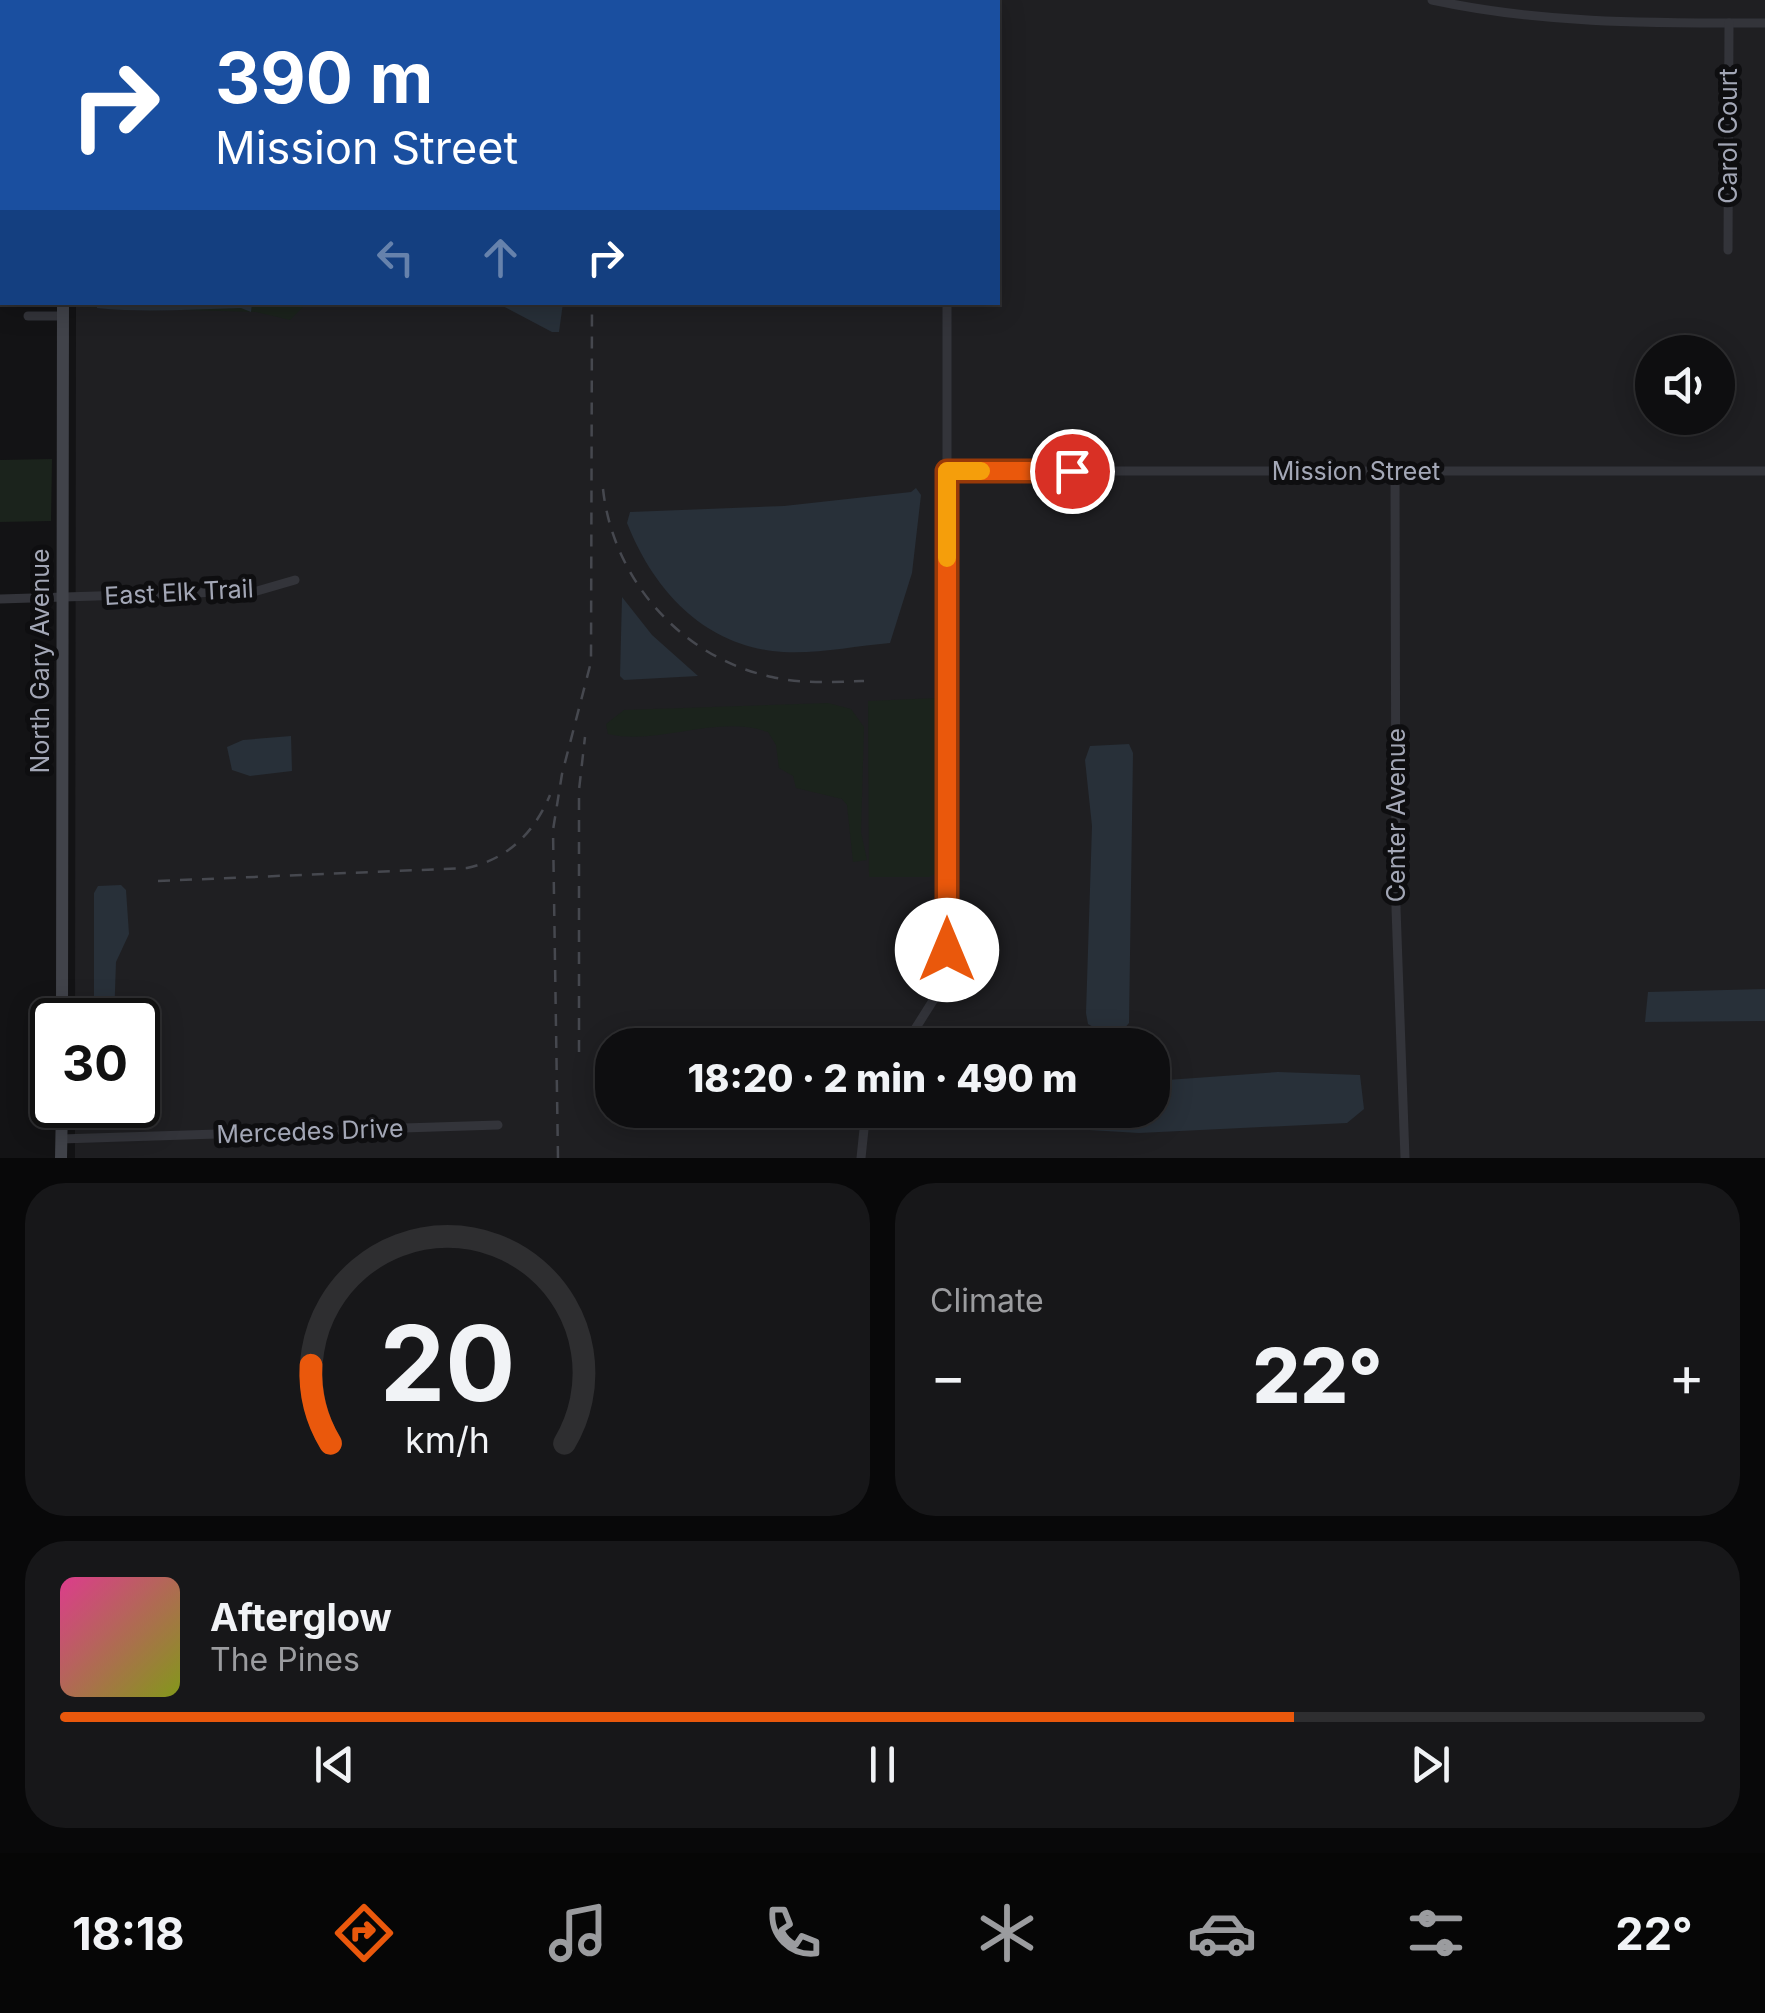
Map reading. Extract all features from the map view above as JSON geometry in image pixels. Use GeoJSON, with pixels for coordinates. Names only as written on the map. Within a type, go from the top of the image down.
{"type":"FeatureCollection","features":[{"type":"Feature","properties":{"kind":"street"},"geometry":{"type":"LineString","coordinates":[[1432,0],[1496,14],[1572,21],[1765,23]]}},
{"type":"Feature","properties":{"kind":"street","name":"Carol Court"},"geometry":{"type":"LineString","coordinates":[[1728,23],[1728,250]]}},
{"type":"Feature","properties":{"kind":"street"},"geometry":{"type":"LineString","coordinates":[[916,1028],[934,999],[947,950],[947,305]]}},
{"type":"Feature","properties":{"kind":"street"},"geometry":{"type":"LineString","coordinates":[[28,316],[63,309]]}},
{"type":"Feature","properties":{"kind":"street","name":"North Gary Avenue"},"geometry":{"type":"LineString","coordinates":[[62,998],[63,309]]}},
{"type":"Feature","properties":{"kind":"street","name":"Mission Street"},"geometry":{"type":"LineString","coordinates":[[947,471],[1765,471]]}},
{"type":"Feature","properties":{"kind":"street","name":"Center Avenue"},"geometry":{"type":"LineString","coordinates":[[1395,471],[1396,908],[1405,1158]]}},
{"type":"Feature","properties":{"kind":"street","name":"East Elk Trail"},"geometry":{"type":"LineString","coordinates":[[0,599],[256,591],[295,580]]}},
{"type":"Feature","properties":{"kind":"street","name":"Mercedes Drive"},"geometry":{"type":"LineString","coordinates":[[62,1139],[498,1125]]}},
{"type":"Feature","properties":{"kind":"street"},"geometry":{"type":"LineString","coordinates":[[62,1128],[62,1158]]}},
{"type":"Feature","properties":{"kind":"street"},"geometry":{"type":"LineString","coordinates":[[860,1158],[864,1128]]}},
{"type":"Feature","properties":{"kind":"shaded area"},"geometry":{"type":"Polygon","coordinates":[[[1000,0],[1765,0],[1765,1158],[75,1158],[75,1128],[160,1128],[160,998],[75,998],[76,305],[1000,305],[1000,0]]]}},
{"type":"Feature","properties":{"kind":"shaded area"},"geometry":{"type":"Polygon","coordinates":[[[252,305],[251,312],[241,308],[97,308],[252,305]]]}},
{"type":"Feature","properties":{"kind":"shaded area"},"geometry":{"type":"Polygon","coordinates":[[[305,305],[290,320],[256,312],[79,307],[305,305]]]}},
{"type":"Feature","properties":{"kind":"shaded area"},"geometry":{"type":"Polygon","coordinates":[[[501,305],[563,305],[559,332],[501,305]]]}},
{"type":"Feature","properties":{"kind":"shaded area"},"geometry":{"type":"Polygon","coordinates":[[[52,459],[51,521],[0,522],[0,460],[52,459]]]}},
{"type":"Feature","properties":{"kind":"shaded area"},"geometry":{"type":"Polygon","coordinates":[[[916,488],[921,495],[912,573],[890,643],[783,652],[730,639],[706,627],[668,592],[638,548],[627,523],[630,512],[784,506],[911,492],[916,488]]]}},
{"type":"Feature","properties":{"kind":"shaded area"},"geometry":{"type":"Polygon","coordinates":[[[622,597],[652,635],[698,676],[624,680],[620,676],[622,597]]]}},
{"type":"Feature","properties":{"kind":"shaded area"},"geometry":{"type":"Polygon","coordinates":[[[938,698],[937,873],[929,877],[869,877],[868,701],[938,698]]]}},
{"type":"Feature","properties":{"kind":"shaded area"},"geometry":{"type":"Polygon","coordinates":[[[828,703],[851,709],[864,727],[861,832],[867,860],[853,862],[847,805],[842,799],[796,788],[793,776],[779,768],[776,745],[768,732],[728,726],[628,737],[608,734],[606,724],[624,710],[828,703]]]}},
{"type":"Feature","properties":{"kind":"shaded area"},"geometry":{"type":"Polygon","coordinates":[[[291,736],[292,771],[250,776],[232,770],[227,747],[243,740],[291,736]]]}},
{"type":"Feature","properties":{"kind":"shaded area"},"geometry":{"type":"Polygon","coordinates":[[[1129,744],[1133,753],[1129,1023],[1125,1028],[1095,1028],[1088,1024],[1086,1013],[1092,826],[1085,760],[1090,746],[1129,744]]]}},
{"type":"Feature","properties":{"kind":"shaded area"},"geometry":{"type":"Polygon","coordinates":[[[121,885],[126,890],[129,934],[116,962],[115,998],[94,998],[94,893],[98,886],[121,885]]]}},
{"type":"Feature","properties":{"kind":"shaded area"},"geometry":{"type":"Polygon","coordinates":[[[1765,989],[1765,1021],[1645,1022],[1648,992],[1765,989]]]}},
{"type":"Feature","properties":{"kind":"shaded area"},"geometry":{"type":"Polygon","coordinates":[[[1278,1072],[1360,1075],[1364,1109],[1347,1123],[1139,1133],[1089,1130],[1170,1128],[1170,1080],[1278,1072]]]}},
{"type":"Feature","properties":{"kind":"railway"},"geometry":{"type":"LineString","coordinates":[[558,1158],[553,830],[562,774],[591,662],[592,305]]}},
{"type":"Feature","properties":{"kind":"railway"},"geometry":{"type":"LineString","coordinates":[[603,489],[609,522],[621,554],[637,583],[682,633],[739,667],[772,677],[806,682],[864,681]]}},
{"type":"Feature","properties":{"kind":"railway"},"geometry":{"type":"LineString","coordinates":[[579,1052],[579,790],[585,737]]}},
{"type":"Feature","properties":{"kind":"railway"},"geometry":{"type":"LineString","coordinates":[[158,881],[467,868],[495,858],[518,842],[536,821],[550,795]]}},
{"type":"Feature","properties":{"kind":"slow traffic"},"geometry":{"type":"LineString","coordinates":[[947,558],[947,471],[981,471]]}},
{"type":"Feature","properties":{"kind":"route"},"geometry":{"type":"LineString","coordinates":[[947,950],[947,471],[1072,471]]}}]}
